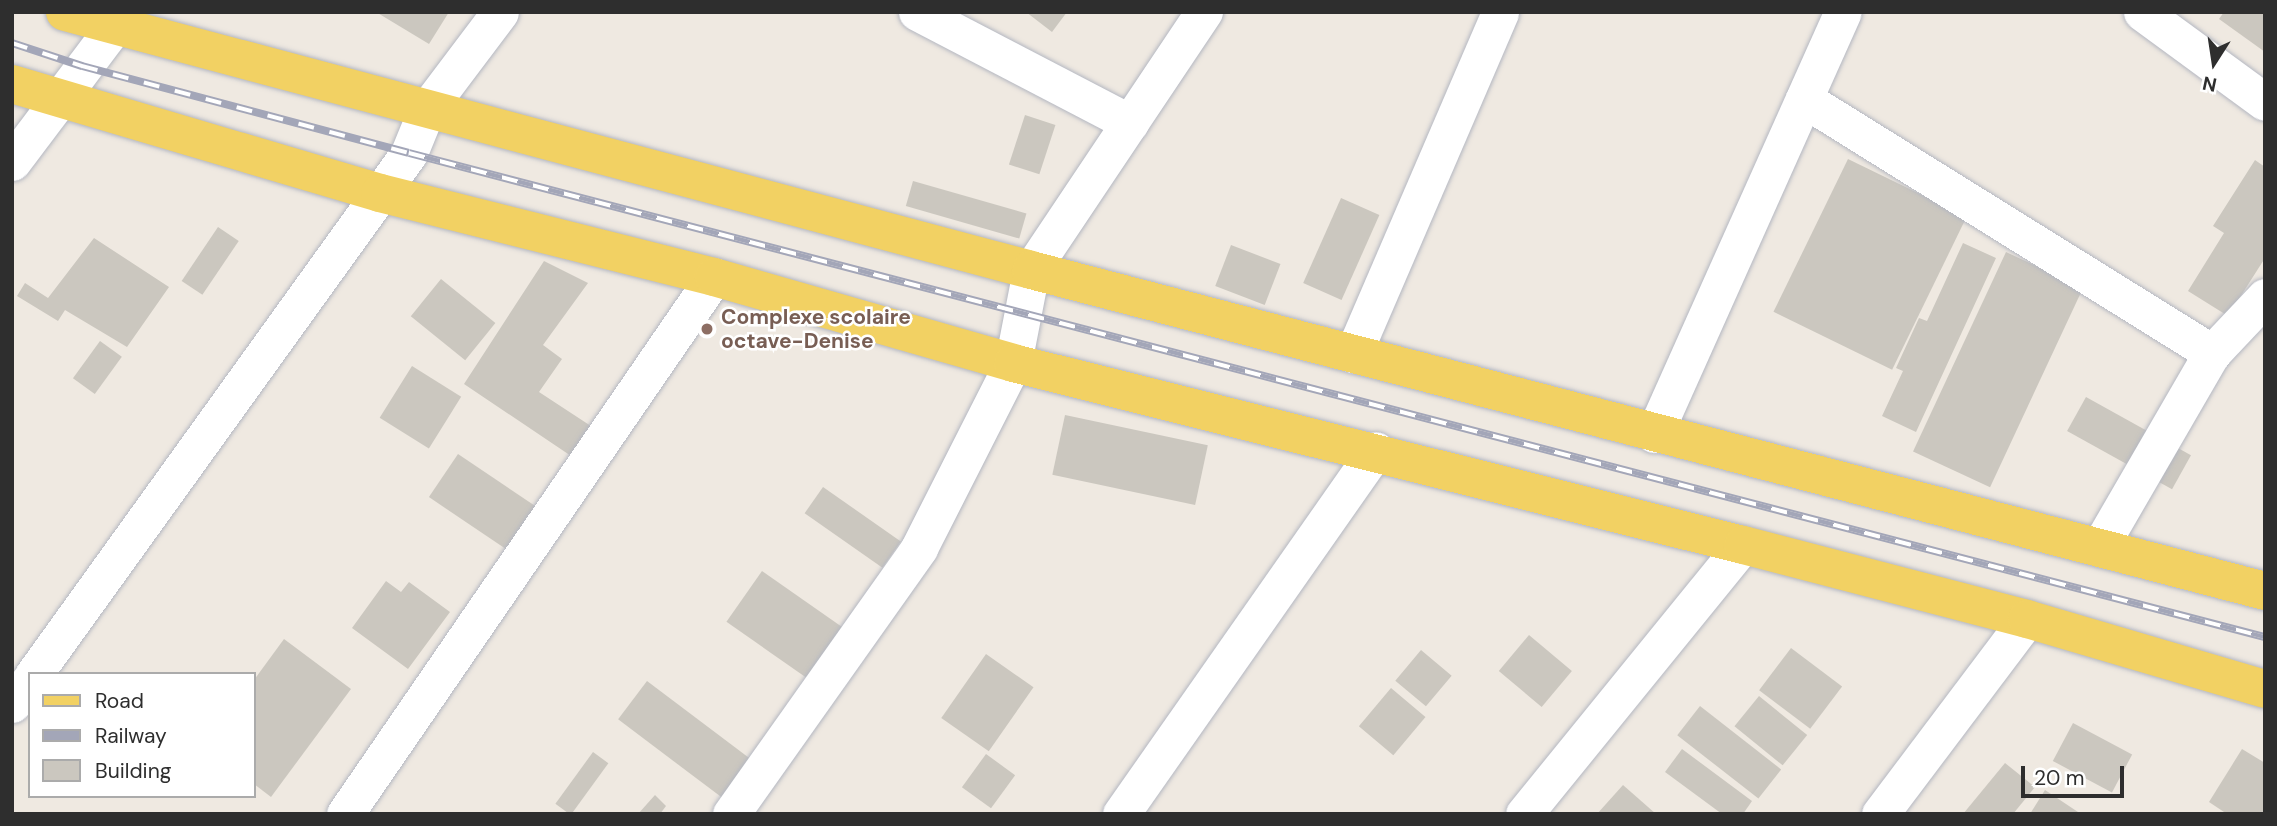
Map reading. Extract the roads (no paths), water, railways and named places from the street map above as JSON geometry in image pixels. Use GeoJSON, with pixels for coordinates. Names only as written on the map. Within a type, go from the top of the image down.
{"type":"FeatureCollection","features":[{"type":"Feature","properties":{"kind":"main road"},"geometry":{"type":"LineString","coordinates":[[65,12],[119,20],[427,109],[1031,270],[1654,434],[2100,546],[2265,592]]}},
{"type":"Feature","properties":{"kind":"main road"},"geometry":{"type":"LineString","coordinates":[[12,84],[380,193],[714,277],[1013,363],[1376,450],[1743,545],[2027,619],[2265,689]]}},
{"type":"Feature","properties":{"kind":"street"},"geometry":{"type":"LineString","coordinates":[[35,672],[409,153],[427,109],[500,12]]}},
{"type":"Feature","properties":{"kind":"street"},"geometry":{"type":"LineString","coordinates":[[918,12],[1130,123]]}},
{"type":"Feature","properties":{"kind":"street"},"geometry":{"type":"LineString","coordinates":[[732,814],[919,548],[1013,363],[1031,270],[1205,12]]}},
{"type":"Feature","properties":{"kind":"street"},"geometry":{"type":"LineString","coordinates":[[1353,354],[1500,12]]}},
{"type":"Feature","properties":{"kind":"street"},"geometry":{"type":"LineString","coordinates":[[1654,434],[1843,12]]}},
{"type":"Feature","properties":{"kind":"street"},"geometry":{"type":"LineString","coordinates":[[2142,12],[2265,103]]}},
{"type":"Feature","properties":{"kind":"street"},"geometry":{"type":"LineString","coordinates":[[12,162],[57,97],[119,20]]}},
{"type":"Feature","properties":{"kind":"street"},"geometry":{"type":"LineString","coordinates":[[1804,99],[2213,354]]}},
{"type":"Feature","properties":{"kind":"street"},"geometry":{"type":"LineString","coordinates":[[345,814],[714,277]]}},
{"type":"Feature","properties":{"kind":"street"},"geometry":{"type":"LineString","coordinates":[[2100,546],[2213,354],[2265,297]]}},
{"type":"Feature","properties":{"kind":"street"},"geometry":{"type":"LineString","coordinates":[[1121,814],[1376,450]]}},
{"type":"Feature","properties":{"kind":"street"},"geometry":{"type":"LineString","coordinates":[[1524,814],[1743,545]]}},
{"type":"Feature","properties":{"kind":"street"},"geometry":{"type":"LineString","coordinates":[[1880,814],[2027,619]]}},
{"type":"Feature","properties":{"kind":"street"},"geometry":{"type":"LineString","coordinates":[[12,704],[28,683]]}},
{"type":"Feature","properties":{"kind":"railway"},"geometry":{"type":"LineString","coordinates":[[12,43],[82,66],[409,153],[2265,637]]}},
{"type":"Feature","properties":{"kind":"place","name":"Complexe scolaire octave-Denise"},"geometry":{"type":"Point","coordinates":[707,329]}}]}
